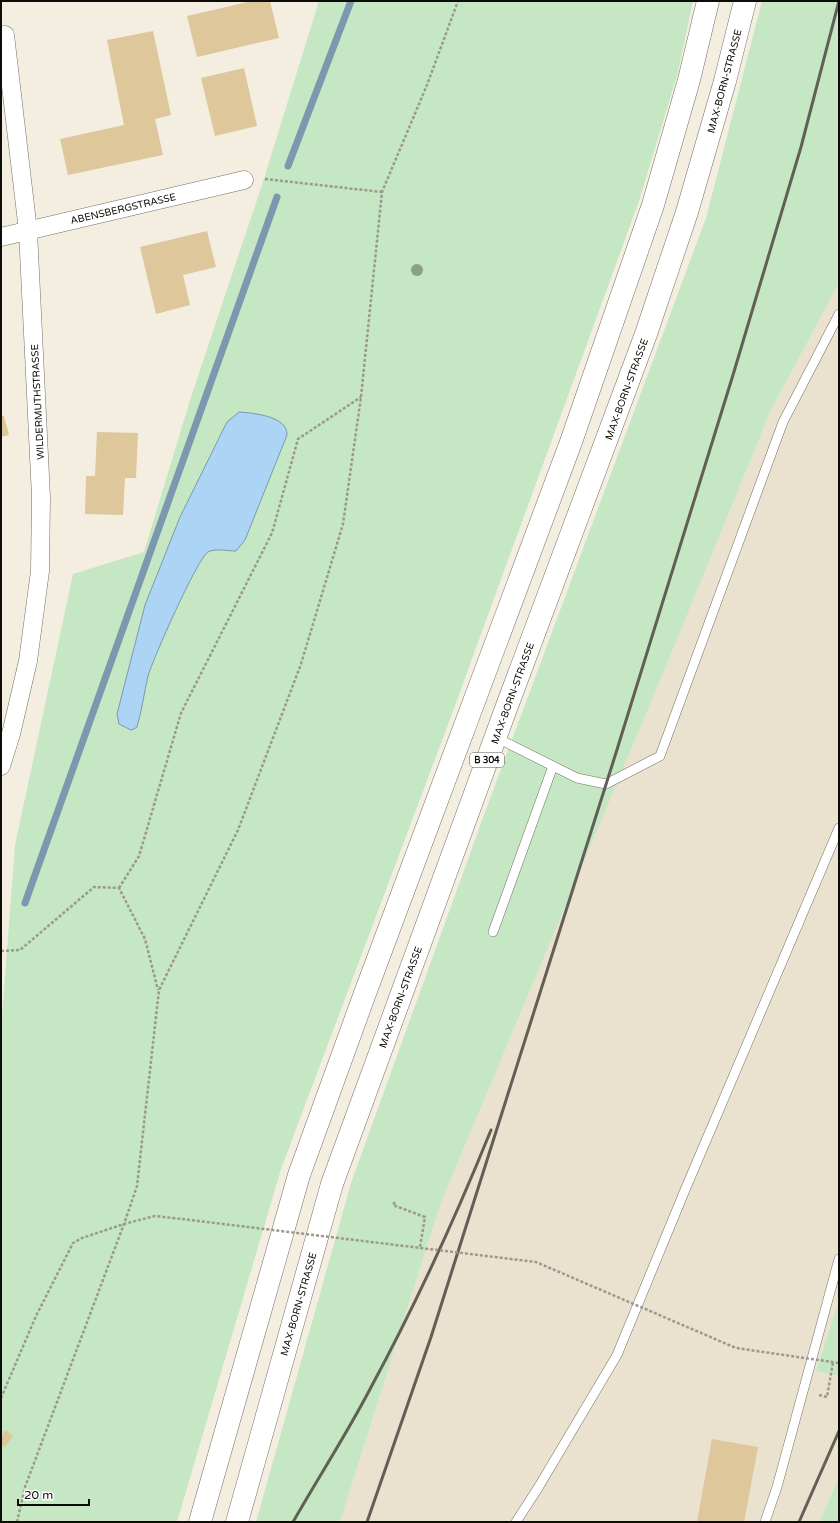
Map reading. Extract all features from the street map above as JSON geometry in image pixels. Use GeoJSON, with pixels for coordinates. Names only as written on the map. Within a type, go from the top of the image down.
{"type":"FeatureCollection","features":[{"type":"Feature","properties":{"kind":"main road","name":"B 304"},"geometry":{"type":"LineString","coordinates":[[200,1522],[299,1175],[364,996],[571,442],[655,197],[689,80],[708,1]]}},
{"type":"Feature","properties":{"kind":"main road","name":"MAX-BORN-STRASSE"},"geometry":{"type":"LineString","coordinates":[[237,1522],[332,1184],[495,737],[646,334],[687,212],[725,81],[745,1]]}},
{"type":"Feature","properties":{"kind":"street","name":"WILDERMUTHSTRASSE"},"geometry":{"type":"LineString","coordinates":[[1,766],[28,661],[40,570],[41,497],[28,231],[5,35]]}},
{"type":"Feature","properties":{"kind":"street","name":"ABENSBERGSTRASSE"},"geometry":{"type":"LineString","coordinates":[[1,236],[244,180]]}},
{"type":"Feature","properties":{"kind":"lane"},"geometry":{"type":"LineString","coordinates":[[495,737],[577,778],[606,784],[660,756],[783,422],[839,314]]}},
{"type":"Feature","properties":{"kind":"lane"},"geometry":{"type":"LineString","coordinates":[[493,932],[553,766]]}},
{"type":"Feature","properties":{"kind":"lane"},"geometry":{"type":"LineString","coordinates":[[516,1522],[538,1488],[617,1355],[685,1190],[839,828]]}},
{"type":"Feature","properties":{"kind":"lane"},"geometry":{"type":"LineString","coordinates":[[765,1522],[777,1487],[839,1259]]}},
{"type":"Feature","properties":{"kind":"path"},"geometry":{"type":"LineString","coordinates":[[17,1522],[25,1488],[124,1224],[136,1186],[158,990],[238,830],[301,664],[343,524],[361,397],[382,192],[427,85],[458,1]]}},
{"type":"Feature","properties":{"kind":"path"},"geometry":{"type":"LineString","coordinates":[[244,180],[264,179],[382,192]]}},
{"type":"Feature","properties":{"kind":"path"},"geometry":{"type":"LineString","coordinates":[[119,888],[139,856],[182,712],[272,533],[298,438],[361,397]]}},
{"type":"Feature","properties":{"kind":"path"},"geometry":{"type":"LineString","coordinates":[[1,951],[20,950],[94,888],[119,888]]}},
{"type":"Feature","properties":{"kind":"path"},"geometry":{"type":"LineString","coordinates":[[119,888],[145,939],[158,990]]}},
{"type":"Feature","properties":{"kind":"path"},"geometry":{"type":"LineString","coordinates":[[395,1202],[393,1205],[425,1217],[420,1248]]}},
{"type":"Feature","properties":{"kind":"path"},"geometry":{"type":"LineString","coordinates":[[1,1398],[36,1316],[73,1243],[82,1238],[124,1224],[155,1216],[536,1262],[736,1348],[839,1363]]}},
{"type":"Feature","properties":{"kind":"path"},"geometry":{"type":"LineString","coordinates":[[829,1387],[833,1362]]}},
{"type":"Feature","properties":{"kind":"shaded area"},"geometry":{"type":"Polygon","coordinates":[[[839,283],[839,1300],[816,1370],[839,1376],[839,1476],[820,1522],[340,1522],[440,1205],[669,659],[771,410],[839,283]]]}},
{"type":"Feature","properties":{"kind":"green space"},"geometry":{"type":"Polygon","coordinates":[[[319,1],[693,1],[678,72],[639,201],[449,722],[281,1169],[177,1522],[1,1522],[1,1030],[15,845],[73,574],[144,552],[191,397],[261,188],[319,1]]]}},
{"type":"Feature","properties":{"kind":"green space"},"geometry":{"type":"Polygon","coordinates":[[[762,1],[839,1],[839,283],[771,410],[669,659],[440,1205],[340,1522],[256,1522],[351,1183],[484,815],[706,218],[762,1]]]}},
{"type":"Feature","properties":{"kind":"green space"},"geometry":{"type":"Polygon","coordinates":[[[839,1300],[839,1376],[816,1371],[839,1300]]]}},
{"type":"Feature","properties":{"kind":"green space"},"geometry":{"type":"Polygon","coordinates":[[[839,1476],[839,1522],[820,1522],[839,1476]]]}},
{"type":"Feature","properties":{"kind":"water"},"geometry":{"type":"Polygon","coordinates":[[[239,412],[253,413],[276,420],[286,429],[287,435],[245,540],[236,551],[218,550],[208,552],[202,559],[195,572],[166,631],[148,676],[137,727],[131,730],[119,724],[117,714],[145,605],[180,517],[227,422],[239,412]]]}},
{"type":"Feature","properties":{"kind":"building"},"geometry":{"type":"Polygon","coordinates":[[[252,1],[270,1],[279,38],[197,57],[187,16],[252,1]]]}},
{"type":"Feature","properties":{"kind":"building"},"geometry":{"type":"Polygon","coordinates":[[[153,31],[171,115],[155,119],[163,155],[68,175],[60,139],[124,125],[107,40],[153,31]]]}},
{"type":"Feature","properties":{"kind":"building"},"geometry":{"type":"Polygon","coordinates":[[[244,68],[257,126],[215,136],[201,78],[244,68]]]}},
{"type":"Feature","properties":{"kind":"building"},"geometry":{"type":"Polygon","coordinates":[[[207,231],[216,267],[183,275],[190,305],[156,314],[140,247],[207,231]]]}},
{"type":"Feature","properties":{"kind":"building"},"geometry":{"type":"Polygon","coordinates":[[[1,416],[4,416],[9,435],[1,437],[1,416]]]}},
{"type":"Feature","properties":{"kind":"building"},"geometry":{"type":"Polygon","coordinates":[[[97,432],[138,433],[136,478],[125,478],[123,515],[85,514],[86,476],[95,476],[97,432]]]}},
{"type":"Feature","properties":{"kind":"building"},"geometry":{"type":"Polygon","coordinates":[[[6,1430],[13,1436],[5,1447],[1,1444],[1,1436],[6,1430]]]}},
{"type":"Feature","properties":{"kind":"building"},"geometry":{"type":"Polygon","coordinates":[[[712,1439],[758,1447],[744,1522],[697,1522],[712,1439]]]}},
{"type":"Feature","properties":{"kind":"waterway"},"geometry":{"type":"LineString","coordinates":[[288,166],[351,1]]}},
{"type":"Feature","properties":{"kind":"waterway"},"geometry":{"type":"LineString","coordinates":[[25,903],[277,197]]}},
{"type":"Feature","properties":{"kind":"railway"},"geometry":{"type":"LineString","coordinates":[[367,1522],[431,1337],[615,756],[733,375],[801,147],[839,1]]}},
{"type":"Feature","properties":{"kind":"railway"},"geometry":{"type":"LineString","coordinates":[[293,1522],[360,1407],[386,1359],[449,1229],[491,1130]]}},
{"type":"Feature","properties":{"kind":"railway"},"geometry":{"type":"LineString","coordinates":[[799,1522],[839,1431]]}}]}
